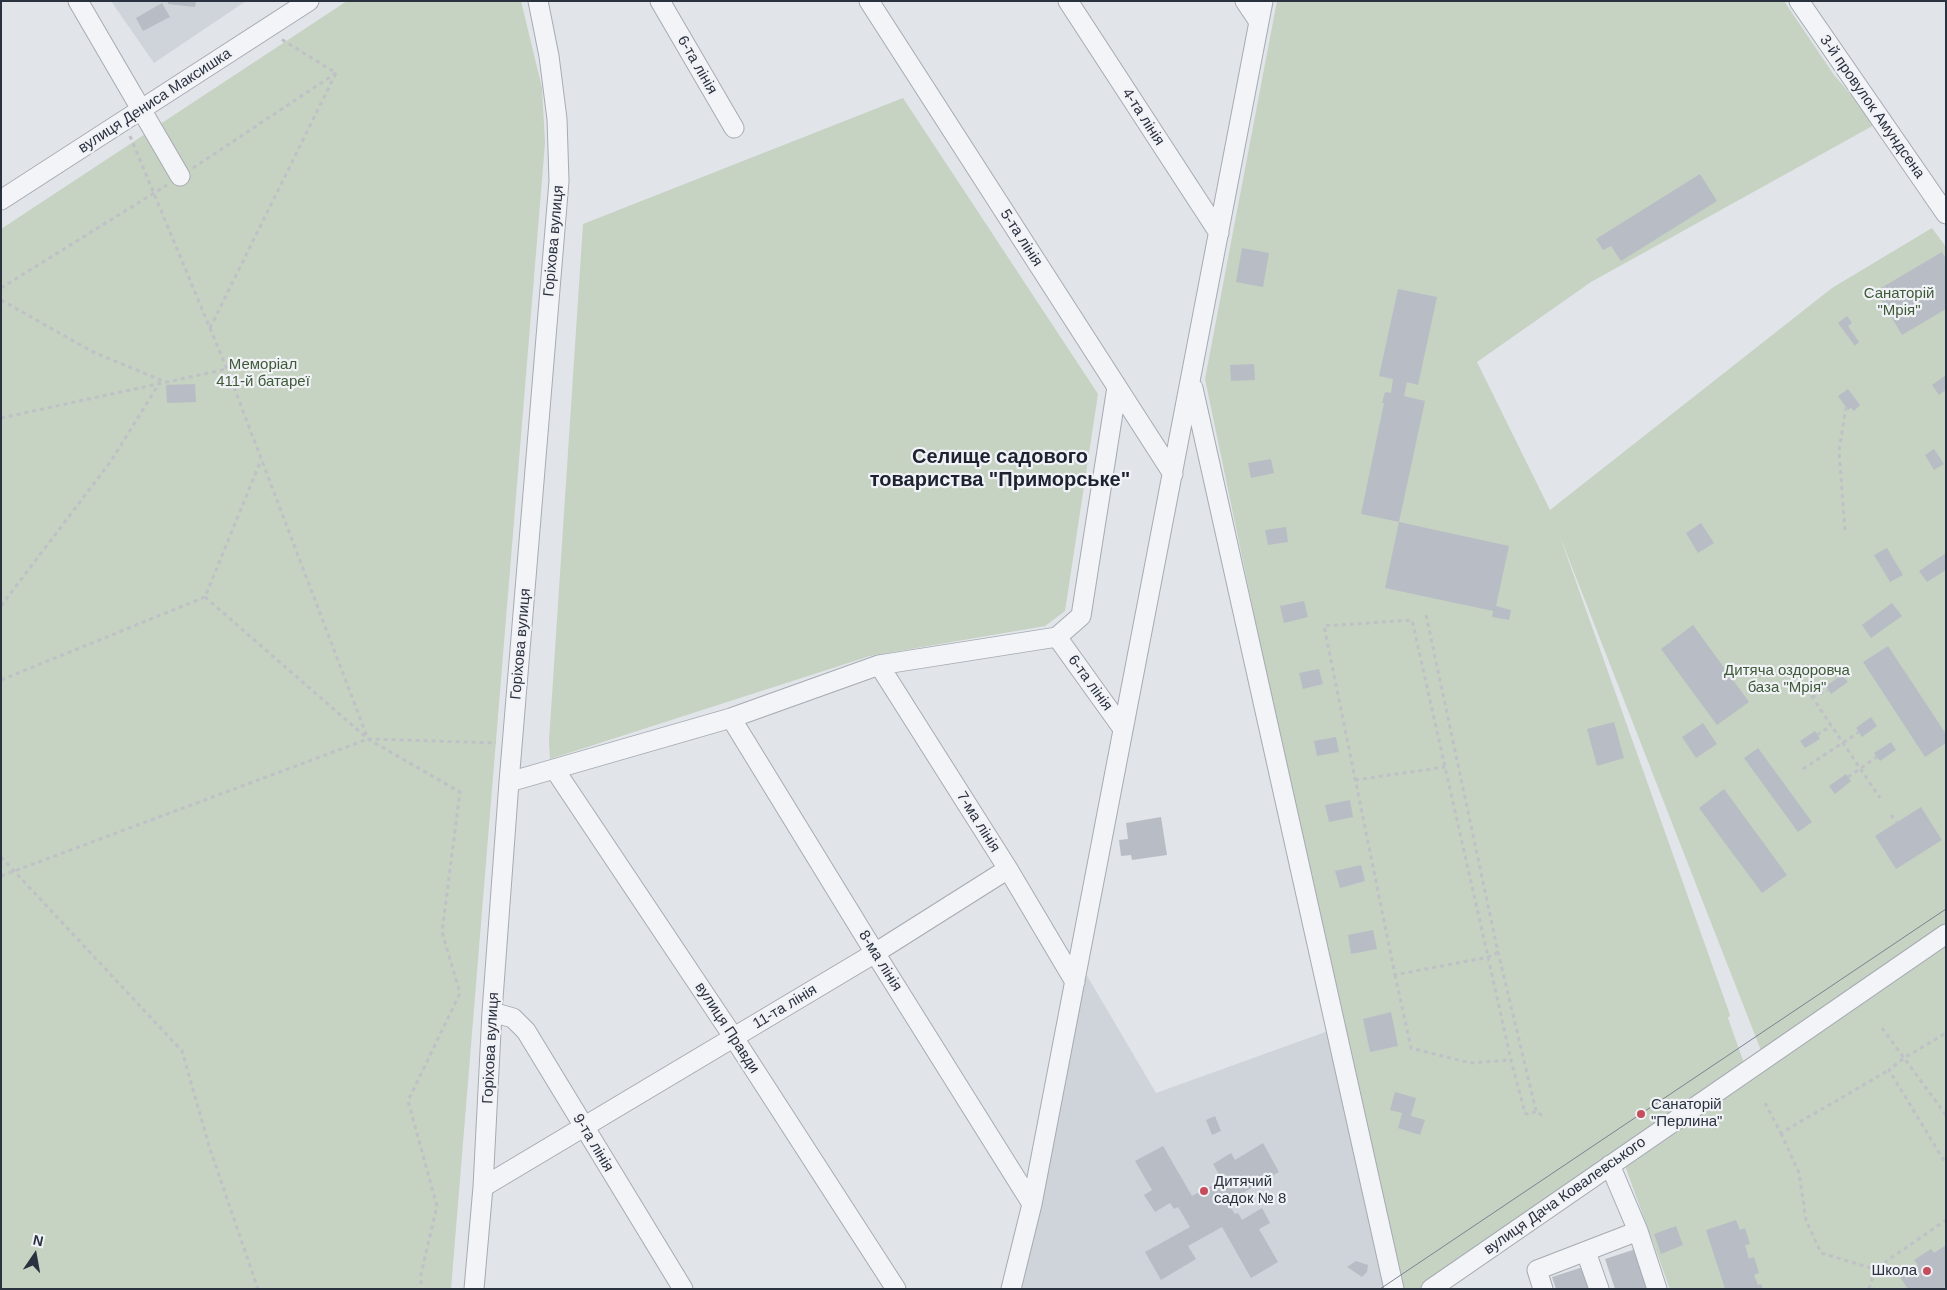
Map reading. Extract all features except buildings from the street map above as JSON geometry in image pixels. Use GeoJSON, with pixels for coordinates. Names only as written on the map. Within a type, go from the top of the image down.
{"type":"FeatureCollection","features":[{"type":"Feature","properties":{"kind":"street"},"geometry":{"type":"LineString","coordinates":[[78,1],[180,176]]}},
{"type":"Feature","properties":{"kind":"street"},"geometry":{"type":"LineString","coordinates":[[92,24],[95,1]]}},
{"type":"Feature","properties":{"kind":"street","name":"вулиця Дениса Максишка"},"geometry":{"type":"LineString","coordinates":[[1,200],[309,1]]}},
{"type":"Feature","properties":{"kind":"street","name":"Горіхова вулиця"},"geometry":{"type":"LineString","coordinates":[[474,1289],[512,743],[559,181],[558,119],[549,56],[538,1]]}},
{"type":"Feature","properties":{"kind":"street","name":"6-та лінія"},"geometry":{"type":"LineString","coordinates":[[660,1],[734,128]]}},
{"type":"Feature","properties":{"kind":"street","name":"5-та лінія"},"geometry":{"type":"LineString","coordinates":[[869,1],[1173,474]]}},
{"type":"Feature","properties":{"kind":"street","name":"4-та лінія"},"geometry":{"type":"LineString","coordinates":[[1068,1],[1219,233]]}},
{"type":"Feature","properties":{"kind":"street"},"geometry":{"type":"LineString","coordinates":[[1245,1],[1259,22]]}},
{"type":"Feature","properties":{"kind":"street"},"geometry":{"type":"LineString","coordinates":[[1011,1289],[1032,1204],[1263,1]]}},
{"type":"Feature","properties":{"kind":"street","name":"3-й провулок Амундсена"},"geometry":{"type":"LineString","coordinates":[[1799,1],[1946,214]]}},
{"type":"Feature","properties":{"kind":"street"},"geometry":{"type":"LineString","coordinates":[[1191,379],[1394,1289]]}},
{"type":"Feature","properties":{"kind":"street"},"geometry":{"type":"LineString","coordinates":[[510,782],[731,718],[879,665],[1057,637],[1081,616],[1117,387]]}},
{"type":"Feature","properties":{"kind":"street","name":"6-та лінія"},"geometry":{"type":"LineString","coordinates":[[1057,637],[1123,729]]}},
{"type":"Feature","properties":{"kind":"street","name":"7-ма лінія"},"geometry":{"type":"LineString","coordinates":[[879,665],[1008,868],[1075,982]]}},
{"type":"Feature","properties":{"kind":"street","name":"8-ма лінія"},"geometry":{"type":"LineString","coordinates":[[731,718],[1032,1204]]}},
{"type":"Feature","properties":{"kind":"street","name":"вулиця Правди"},"geometry":{"type":"LineString","coordinates":[[555,770],[734,1038],[896,1289]]}},
{"type":"Feature","properties":{"kind":"street","name":"11-та лінія"},"geometry":{"type":"LineString","coordinates":[[482,1187],[584,1129],[875,953],[1008,868]]}},
{"type":"Feature","properties":{"kind":"street","name":"вулиця Дача Ковалевського"},"geometry":{"type":"LineString","coordinates":[[1431,1289],[1946,934]]}},
{"type":"Feature","properties":{"kind":"street","name":"9-та лінія"},"geometry":{"type":"LineString","coordinates":[[492,1012],[513,1018],[521,1024],[683,1289]]}},
{"type":"Feature","properties":{"kind":"street"},"geometry":{"type":"LineString","coordinates":[[1610,1165],[1638,1231],[1657,1289]]}},
{"type":"Feature","properties":{"kind":"street"},"geometry":{"type":"LineString","coordinates":[[1543,1289],[1537,1270],[1638,1231]]}},
{"type":"Feature","properties":{"kind":"street"},"geometry":{"type":"LineString","coordinates":[[1586,1252],[1599,1289]]}},
{"type":"Feature","properties":{"kind":"path"},"geometry":{"type":"LineString","coordinates":[[210,329],[336,73],[264,29]]}},
{"type":"Feature","properties":{"kind":"path"},"geometry":{"type":"LineString","coordinates":[[124,122],[226,369],[368,739]]}},
{"type":"Feature","properties":{"kind":"path"},"geometry":{"type":"LineString","coordinates":[[1,300],[93,352],[162,382]]}},
{"type":"Feature","properties":{"kind":"path"},"geometry":{"type":"LineString","coordinates":[[1,418],[226,369]]}},
{"type":"Feature","properties":{"kind":"path"},"geometry":{"type":"LineString","coordinates":[[1,606],[111,461],[162,382]]}},
{"type":"Feature","properties":{"kind":"path"},"geometry":{"type":"LineString","coordinates":[[1845,530],[1839,450],[1846,407]]}},
{"type":"Feature","properties":{"kind":"path"},"geometry":{"type":"LineString","coordinates":[[1,680],[204,597],[261,460]]}},
{"type":"Feature","properties":{"kind":"path"},"geometry":{"type":"LineString","coordinates":[[204,597],[368,739],[460,792],[442,932],[460,992],[408,1100],[437,1206],[421,1274],[421,1289]]}},
{"type":"Feature","properties":{"kind":"path"},"geometry":{"type":"LineString","coordinates":[[1426,615],[1498,952],[1536,1111],[1544,1117]]}},
{"type":"Feature","properties":{"kind":"path"},"geometry":{"type":"LineString","coordinates":[[1511,1060],[1470,1063],[1411,1048],[1324,626],[1412,620],[1511,1060],[1525,1113],[1529,1115],[1536,1111]]}},
{"type":"Feature","properties":{"kind":"path"},"geometry":{"type":"LineString","coordinates":[[1798,676],[1880,798]]}},
{"type":"Feature","properties":{"kind":"path"},"geometry":{"type":"LineString","coordinates":[[1812,697],[1828,690]]}},
{"type":"Feature","properties":{"kind":"path"},"geometry":{"type":"LineString","coordinates":[[1817,735],[1832,726]]}},
{"type":"Feature","properties":{"kind":"path"},"geometry":{"type":"LineString","coordinates":[[1803,770],[1859,732]]}},
{"type":"Feature","properties":{"kind":"path"},"geometry":{"type":"LineString","coordinates":[[1,876],[368,739],[512,743]]}},
{"type":"Feature","properties":{"kind":"path"},"geometry":{"type":"LineString","coordinates":[[1848,777],[1877,756]]}},
{"type":"Feature","properties":{"kind":"path"},"geometry":{"type":"LineString","coordinates":[[1356,780],[1445,767]]}},
{"type":"Feature","properties":{"kind":"path"},"geometry":{"type":"LineString","coordinates":[[1891,815],[1897,823]]}},
{"type":"Feature","properties":{"kind":"path"},"geometry":{"type":"LineString","coordinates":[[1,857],[182,1051],[210,1149],[258,1289]]}},
{"type":"Feature","properties":{"kind":"path"},"geometry":{"type":"LineString","coordinates":[[1395,975],[1488,957],[1498,952]]}},
{"type":"Feature","properties":{"kind":"path"},"geometry":{"type":"LineString","coordinates":[[1882,1028],[1946,1115]]}},
{"type":"Feature","properties":{"kind":"path"},"geometry":{"type":"LineString","coordinates":[[1781,1133],[1889,1070],[1904,1058],[1946,1033]]}},
{"type":"Feature","properties":{"kind":"path"},"geometry":{"type":"LineString","coordinates":[[1889,1070],[1946,1164]]}},
{"type":"Feature","properties":{"kind":"path"},"geometry":{"type":"LineString","coordinates":[[1765,1103],[1799,1173],[1806,1220],[1821,1253],[1875,1269]]}},
{"type":"Feature","properties":{"kind":"path"},"geometry":{"type":"LineString","coordinates":[[1869,1289],[1875,1269],[1946,1220]]}},
{"type":"Feature","properties":{"kind":"shaded area"},"geometry":{"type":"Polygon","coordinates":[[[111,1],[246,1],[154,63],[111,1]]]}},
{"type":"Feature","properties":{"kind":"shaded area","name":"Дитячий садок № 8"},"geometry":{"type":"Polygon","coordinates":[[[1086,974],[1156,1093],[1331,1030],[1390,1289],[1019,1289],[1086,974]]]}},
{"type":"Feature","properties":{"kind":"green space","name":"Меморіал 411-й батареї"},"geometry":{"type":"Polygon","coordinates":[[[347,1],[521,1],[542,88],[545,143],[451,1289],[1,1289],[1,229],[347,1]]]}},
{"type":"Feature","properties":{"kind":"green space"},"geometry":{"type":"Polygon","coordinates":[[[1277,1],[1784,1],[1834,75],[1876,124],[1591,282],[1477,362],[1550,510],[1832,288],[1932,228],[1946,247],[1946,927],[1762,1053],[1559,534],[1730,1015],[1728,1018],[1745,1066],[1422,1289],[1398,1289],[1385,1243],[1205,379],[1277,1]]]}},
{"type":"Feature","properties":{"kind":"green space"},"geometry":{"type":"Polygon","coordinates":[[[903,98],[1098,394],[1065,611],[1045,626],[870,656],[550,759],[549,741],[583,224],[903,98]]]}},
{"type":"Feature","properties":{"kind":"green space"},"geometry":{"type":"Polygon","coordinates":[[[1946,943],[1946,1289],[1670,1289],[1624,1163],[1946,943]]]}},
{"type":"Feature","properties":{"kind":"tram line"},"geometry":{"type":"LineString","coordinates":[[1380,1289],[1946,909]]}},
{"type":"Feature","properties":{"kind":"place","name":"Санаторій \"Перлина\""},"geometry":{"type":"Point","coordinates":[1641,1114]}},
{"type":"Feature","properties":{"kind":"place","name":"Дитячий садок № 8"},"geometry":{"type":"Point","coordinates":[1204,1191]}},
{"type":"Feature","properties":{"kind":"place","name":"Школа"},"geometry":{"type":"Point","coordinates":[1927,1271]}},
{"type":"Feature","properties":{"kind":"district","name":"Селище садового товариства \"Приморське\""},"geometry":{"type":"Point","coordinates":[1000,468]}},
{"type":"Feature","properties":{"kind":"park label","name":"Санаторій \"Мрія\""},"geometry":{"type":"Point","coordinates":[1899,302]}},
{"type":"Feature","properties":{"kind":"park label","name":"Дитяча оздоровча база \"Мрія\""},"geometry":{"type":"Point","coordinates":[1787,680]}}]}
